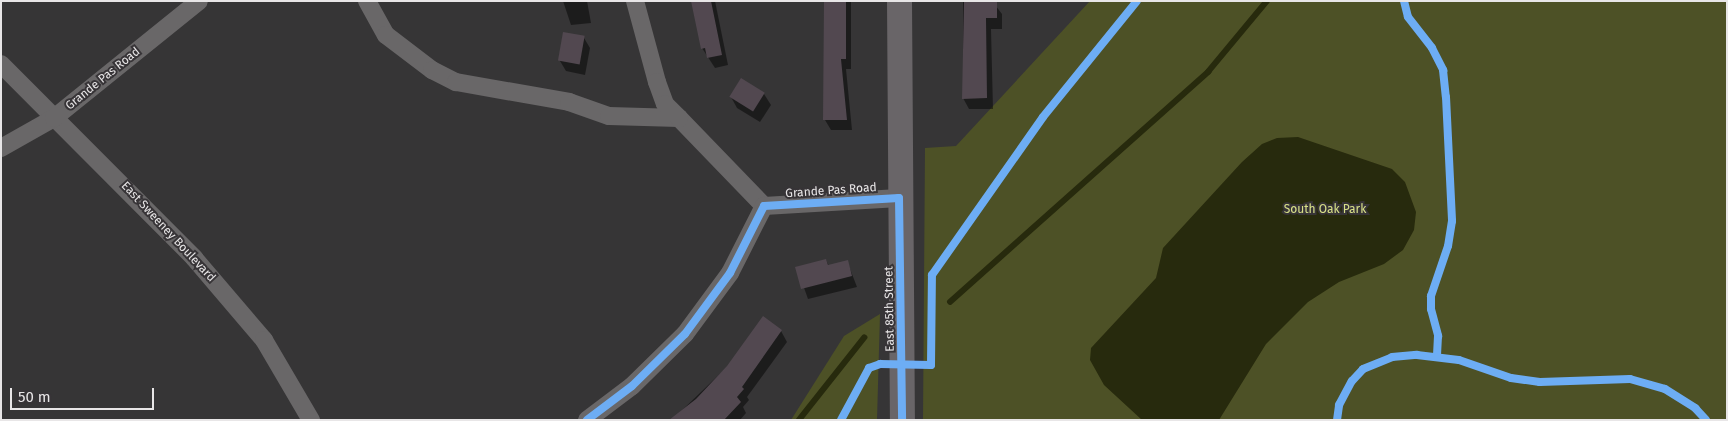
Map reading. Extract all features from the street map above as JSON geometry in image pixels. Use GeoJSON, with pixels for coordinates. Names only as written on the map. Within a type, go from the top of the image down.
{"type":"FeatureCollection","features":[{"type":"Feature","properties":{"kind":"main road","name":"East 85th Street"},"geometry":{"type":"LineString","coordinates":[[899,1],[902,420]]}},
{"type":"Feature","properties":{"kind":"street","name":"Grande Pas Road"},"geometry":{"type":"LineString","coordinates":[[1,148],[54,118],[199,1]]}},
{"type":"Feature","properties":{"kind":"street"},"geometry":{"type":"LineString","coordinates":[[368,1],[386,35],[432,70],[456,82],[569,102],[609,116],[679,118]]}},
{"type":"Feature","properties":{"kind":"street"},"geometry":{"type":"LineString","coordinates":[[587,420],[632,386],[685,334],[730,273],[764,206],[665,104],[657,82],[635,1]]}},
{"type":"Feature","properties":{"kind":"street","name":"East Sweeney Boulevard"},"geometry":{"type":"LineString","coordinates":[[1,64],[194,258],[264,340],[310,420]]}},
{"type":"Feature","properties":{"kind":"street","name":"Grande Pas Road"},"geometry":{"type":"LineString","coordinates":[[764,206],[899,198]]}},
{"type":"Feature","properties":{"kind":"green space","name":"South Oak Park"},"geometry":{"type":"Polygon","coordinates":[[[1090,1],[1727,1],[1727,420],[923,420],[925,148],[956,146],[1090,1]]]}},
{"type":"Feature","properties":{"kind":"green space"},"geometry":{"type":"Polygon","coordinates":[[[880,314],[877,420],[791,420],[844,336],[880,314]]]}},
{"type":"Feature","properties":{"kind":"shaded area"},"geometry":{"type":"Polygon","coordinates":[[[1298,137],[1392,169],[1405,182],[1416,212],[1414,230],[1403,250],[1384,264],[1339,282],[1308,302],[1266,344],[1219,420],[1142,420],[1104,385],[1090,360],[1091,348],[1156,278],[1163,248],[1242,162],[1262,144],[1277,138],[1298,137]]]}},
{"type":"Feature","properties":{"kind":"building"},"geometry":{"type":"Polygon","coordinates":[[[691,1],[711,1],[722,55],[707,58],[705,48],[701,49],[691,1]]]}},
{"type":"Feature","properties":{"kind":"building"},"geometry":{"type":"Polygon","coordinates":[[[824,1],[846,1],[846,59],[841,59],[847,120],[823,120],[824,1]]]}},
{"type":"Feature","properties":{"kind":"building"},"geometry":{"type":"Polygon","coordinates":[[[964,2],[997,2],[997,18],[986,18],[987,98],[962,99],[964,2]]]}},
{"type":"Feature","properties":{"kind":"building"},"geometry":{"type":"Polygon","coordinates":[[[563,32],[585,36],[580,64],[558,61],[563,32]]]}},
{"type":"Feature","properties":{"kind":"building"},"geometry":{"type":"Polygon","coordinates":[[[741,78],[765,93],[753,111],[729,97],[741,78]]]}},
{"type":"Feature","properties":{"kind":"building"},"geometry":{"type":"Polygon","coordinates":[[[826,259],[828,265],[848,260],[852,276],[801,289],[795,267],[826,259]]]}},
{"type":"Feature","properties":{"kind":"building"},"geometry":{"type":"Polygon","coordinates":[[[763,316],[782,330],[742,387],[744,389],[737,397],[741,402],[724,420],[669,420],[696,399],[727,366],[763,316]]]}},
{"type":"Feature","properties":{"kind":"waterway"},"geometry":{"type":"LineString","coordinates":[[950,302],[1208,72],[1267,1]]}},
{"type":"Feature","properties":{"kind":"waterway"},"geometry":{"type":"LineString","coordinates":[[799,420],[864,338]]}},
{"type":"Feature","properties":{"kind":"cycle path"},"geometry":{"type":"LineString","coordinates":[[841,420],[869,368],[880,364],[931,365],[932,275],[1043,117],[1137,1]]}},
{"type":"Feature","properties":{"kind":"cycle path"},"geometry":{"type":"LineString","coordinates":[[1404,1],[1408,17],[1432,48],[1443,70],[1446,97],[1452,221],[1448,246],[1431,296],[1431,309],[1438,336],[1437,355]]}},
{"type":"Feature","properties":{"kind":"cycle path"},"geometry":{"type":"LineString","coordinates":[[587,420],[632,386],[685,334],[730,273],[764,206],[899,198],[902,420]]}},
{"type":"Feature","properties":{"kind":"cycle path"},"geometry":{"type":"LineString","coordinates":[[1337,420],[1339,405],[1352,381],[1363,369],[1392,357],[1417,355],[1459,360],[1511,378],[1540,382],[1630,379],[1665,389],[1695,408],[1706,420]]}}]}
